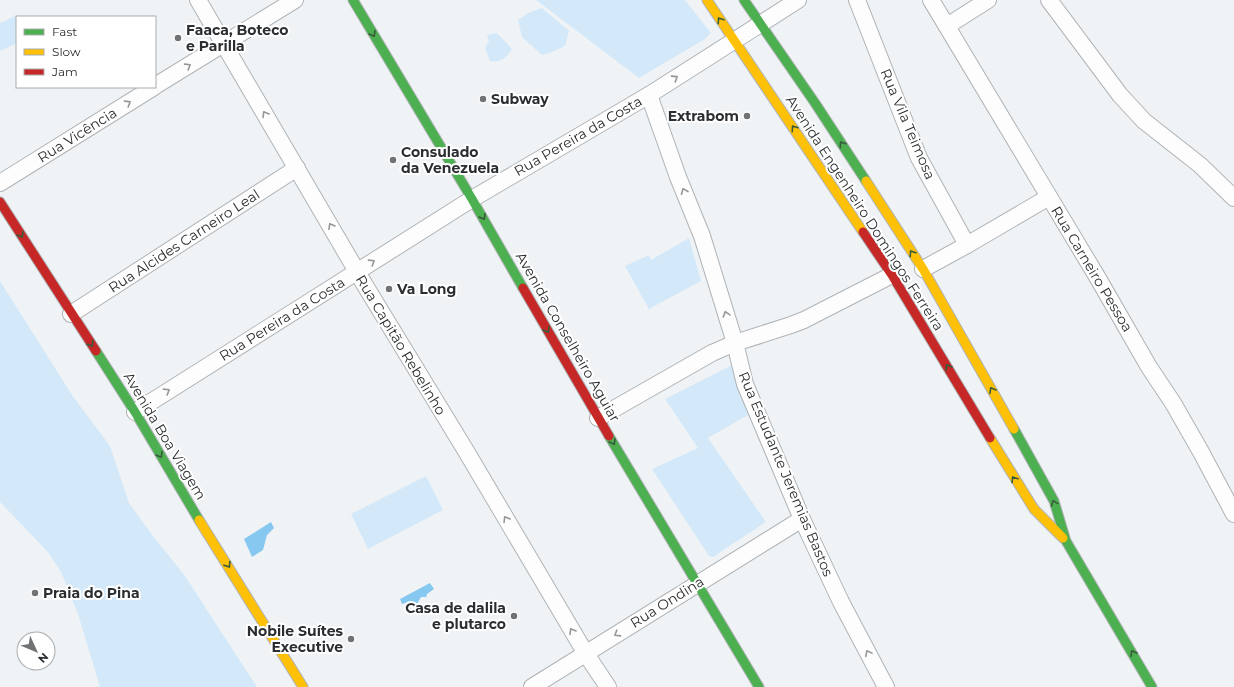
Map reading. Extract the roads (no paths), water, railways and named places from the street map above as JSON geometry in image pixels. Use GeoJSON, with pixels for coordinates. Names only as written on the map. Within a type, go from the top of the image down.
{"type":"FeatureCollection","features":[{"type":"Feature","properties":{"kind":"main road","name":"Avenida Conselheiro Aguiar"},"geometry":{"type":"LineString","coordinates":[[353,0],[472,199],[598,418],[759,687]]}},
{"type":"Feature","properties":{"kind":"main road","name":"Avenida Engenheiro Domingos Ferreira"},"geometry":{"type":"LineString","coordinates":[[707,0],[892,275],[1034,509],[1066,541]]}},
{"type":"Feature","properties":{"kind":"main road","name":"Avenida Engenheiro Domingos Ferreira"},"geometry":{"type":"LineString","coordinates":[[744,0],[815,103],[923,269],[1042,478],[1054,502],[1066,541],[1152,687]]}},
{"type":"Feature","properties":{"kind":"main road","name":"Avenida Boa Viagem"},"geometry":{"type":"LineString","coordinates":[[0,202],[135,412],[190,505],[303,687]]}},
{"type":"Feature","properties":{"kind":"street","name":"Rua Capitão Rebelinho"},"geometry":{"type":"LineString","coordinates":[[198,0],[357,272],[466,451],[586,654],[608,687]]}},
{"type":"Feature","properties":{"kind":"street","name":"Rua Vicência"},"geometry":{"type":"LineString","coordinates":[[156,86],[295,0]]}},
{"type":"Feature","properties":{"kind":"street","name":"Rua Pereira da Costa"},"geometry":{"type":"LineString","coordinates":[[135,412],[472,199],[649,95],[798,0]]}},
{"type":"Feature","properties":{"kind":"street","name":"Rua Vila Teimosa"},"geometry":{"type":"LineString","coordinates":[[857,0],[919,158],[967,245]]}},
{"type":"Feature","properties":{"kind":"street","name":"Rua Carneiro Pessoa"},"geometry":{"type":"LineString","coordinates":[[931,0],[1049,196],[1149,367],[1172,403],[1234,514]]}},
{"type":"Feature","properties":{"kind":"street"},"geometry":{"type":"LineString","coordinates":[[947,26],[988,0]]}},
{"type":"Feature","properties":{"kind":"street"},"geometry":{"type":"LineString","coordinates":[[1049,0],[1124,100],[1144,121],[1200,165],[1234,198]]}},
{"type":"Feature","properties":{"kind":"street","name":"Rua Vicência"},"geometry":{"type":"LineString","coordinates":[[0,183],[152,88]]}},
{"type":"Feature","properties":{"kind":"street","name":"Rua Estudante Jeremias Bastos"},"geometry":{"type":"LineString","coordinates":[[649,95],[678,177],[702,236],[735,343],[745,384],[802,518],[841,602],[886,687]]}},
{"type":"Feature","properties":{"kind":"street","name":"Rua Alcides Carneiro Leal"},"geometry":{"type":"LineString","coordinates":[[72,314],[297,168]]}},
{"type":"Feature","properties":{"kind":"street"},"geometry":{"type":"LineString","coordinates":[[923,269],[967,245],[1049,196]]}},
{"type":"Feature","properties":{"kind":"street"},"geometry":{"type":"LineString","coordinates":[[598,418],[690,365],[735,343],[804,320],[892,275]]}},
{"type":"Feature","properties":{"kind":"street","name":"Rua Ondina"},"geometry":{"type":"LineString","coordinates":[[532,687],[802,518]]}},
{"type":"Feature","properties":{"kind":"water"},"geometry":{"type":"Polygon","coordinates":[[[271,522],[274,528],[267,535],[263,550],[252,557],[244,539],[271,522]]]}},
{"type":"Feature","properties":{"kind":"water"},"geometry":{"type":"Polygon","coordinates":[[[430,583],[434,589],[427,594],[426,597],[421,597],[417,604],[409,602],[402,604],[400,599],[430,583]]]}},
{"type":"Feature","properties":{"kind":"place","name":"Faaca, Boteco e Parilla"},"geometry":{"type":"Point","coordinates":[178,38]}},
{"type":"Feature","properties":{"kind":"place","name":"Subway"},"geometry":{"type":"Point","coordinates":[483,99]}},
{"type":"Feature","properties":{"kind":"place","name":"Extrabom"},"geometry":{"type":"Point","coordinates":[747,116]}},
{"type":"Feature","properties":{"kind":"place","name":"Consulado da Venezuela"},"geometry":{"type":"Point","coordinates":[393,160]}},
{"type":"Feature","properties":{"kind":"place","name":"Va Long"},"geometry":{"type":"Point","coordinates":[389,289]}},
{"type":"Feature","properties":{"kind":"place","name":"Praia do Pina"},"geometry":{"type":"Point","coordinates":[35,593]}},
{"type":"Feature","properties":{"kind":"place","name":"Casa de dalila e plutarco"},"geometry":{"type":"Point","coordinates":[514,616]}},
{"type":"Feature","properties":{"kind":"place","name":"Nobile Suítes Executive"},"geometry":{"type":"Point","coordinates":[351,639]}}]}
